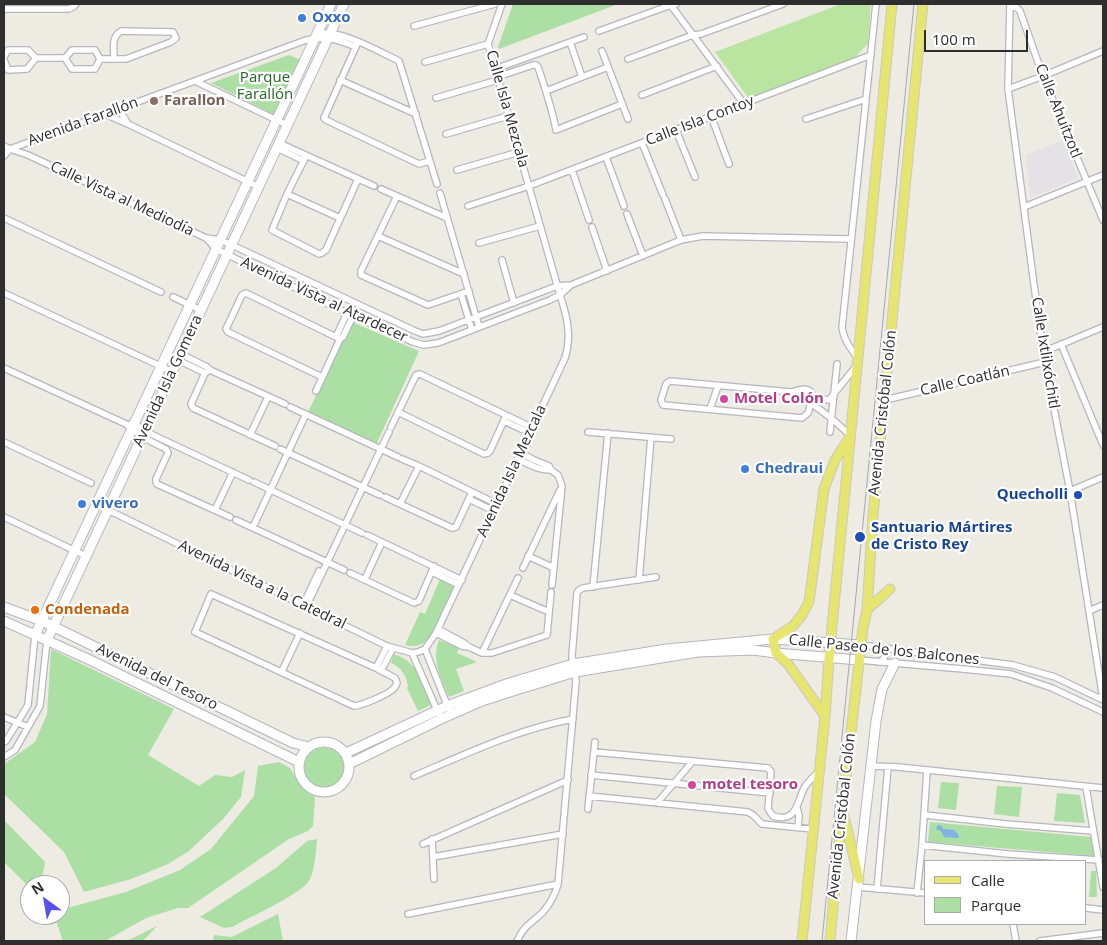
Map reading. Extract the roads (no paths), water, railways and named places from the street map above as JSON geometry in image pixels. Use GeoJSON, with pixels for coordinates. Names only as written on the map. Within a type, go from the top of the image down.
{"type":"FeatureCollection","features":[{"type":"Feature","properties":{"kind":"main road","name":"Avenida Isla Gomera"},"geometry":{"type":"LineString","coordinates":[[35,635],[75,551],[130,426],[161,366],[277,120],[313,37],[331,4]]}},
{"type":"Feature","properties":{"kind":"main road","name":"Avenida Isla Gomera"},"geometry":{"type":"LineString","coordinates":[[47,640],[344,4]]}},
{"type":"Feature","properties":{"kind":"main road","name":"Avenida Cristóbal Colón"},"geometry":{"type":"LineString","coordinates":[[802,941],[820,770],[830,642],[892,4]]}},
{"type":"Feature","properties":{"kind":"main road","name":"Avenida Cristóbal Colón"},"geometry":{"type":"LineString","coordinates":[[830,941],[842,810],[861,645],[867,610],[873,515],[923,4]]}},
{"type":"Feature","properties":{"kind":"main road"},"geometry":{"type":"LineString","coordinates":[[825,716],[788,664],[776,653],[773,639],[793,626],[809,602],[824,489],[835,460],[850,436]]}},
{"type":"Feature","properties":{"kind":"main road"},"geometry":{"type":"LineString","coordinates":[[867,610],[890,589]]}},
{"type":"Feature","properties":{"kind":"main road","name":"Avenida del Tesoro"},"geometry":{"type":"LineString","coordinates":[[4,607],[54,627],[293,742],[310,747]]}},
{"type":"Feature","properties":{"kind":"main road","name":"Avenida del Tesoro"},"geometry":{"type":"LineString","coordinates":[[4,621],[88,659],[299,762]]}},
{"type":"Feature","properties":{"kind":"main road","name":"Calle Paseo de los Balcones"},"geometry":{"type":"LineString","coordinates":[[346,753],[449,711],[510,683],[574,668],[667,649],[773,639],[861,645]]}},
{"type":"Feature","properties":{"kind":"main road","name":"Calle Paseo de los Balcones"},"geometry":{"type":"LineString","coordinates":[[574,668],[698,652],[752,650],[860,660]]}},
{"type":"Feature","properties":{"kind":"main road","name":"Avenida Cristóbal Colón"},"geometry":{"type":"LineString","coordinates":[[851,941],[881,695],[895,664]]}},
{"type":"Feature","properties":{"kind":"main road","name":"Calle Paseo de los Balcones"},"geometry":{"type":"LineString","coordinates":[[349,764],[439,715]]}},
{"type":"Feature","properties":{"kind":"main road"},"geometry":{"type":"LineString","coordinates":[[316,743],[331,743],[346,753],[349,772],[347,779],[337,789],[330,792],[315,791],[303,782],[300,775],[299,762],[305,751],[310,747],[316,743]]}},
{"type":"Feature","properties":{"kind":"main road"},"geometry":{"type":"LineString","coordinates":[[842,810],[856,862],[858,883]]}},
{"type":"Feature","properties":{"kind":"street"},"geometry":{"type":"LineString","coordinates":[[4,9],[69,8],[76,4]]}},
{"type":"Feature","properties":{"kind":"street"},"geometry":{"type":"LineString","coordinates":[[414,26],[495,4]]}},
{"type":"Feature","properties":{"kind":"street","name":"Calle Isla Mezcala"},"geometry":{"type":"LineString","coordinates":[[502,4],[488,44],[540,226]]}},
{"type":"Feature","properties":{"kind":"street"},"geometry":{"type":"LineString","coordinates":[[599,31],[672,4],[744,104]]}},
{"type":"Feature","properties":{"kind":"street"},"geometry":{"type":"LineString","coordinates":[[628,59],[693,34],[701,34],[783,4]]}},
{"type":"Feature","properties":{"kind":"street"},"geometry":{"type":"LineString","coordinates":[[811,400],[829,400],[857,361],[843,337],[842,328],[876,4]]}},
{"type":"Feature","properties":{"kind":"street","name":"Calle Ahuítzotl"},"geometry":{"type":"LineString","coordinates":[[1010,5],[1017,8],[1020,12],[1042,76],[1103,220]]}},
{"type":"Feature","properties":{"kind":"street","name":"Calle Ixtlilxóchitl"},"geometry":{"type":"LineString","coordinates":[[1010,5],[1008,89],[1043,352],[1070,491],[1103,700]]}},
{"type":"Feature","properties":{"kind":"street"},"geometry":{"type":"LineString","coordinates":[[100,59],[114,59],[126,59],[171,42],[176,38],[175,34],[173,32],[121,31],[114,39],[114,59]]}},
{"type":"Feature","properties":{"kind":"street"},"geometry":{"type":"LineString","coordinates":[[313,37],[329,35],[399,61],[437,184]]}},
{"type":"Feature","properties":{"kind":"street","name":"Avenida Farallón"},"geometry":{"type":"LineString","coordinates":[[4,156],[10,149],[313,37]]}},
{"type":"Feature","properties":{"kind":"street"},"geometry":{"type":"LineString","coordinates":[[495,69],[584,37]]}},
{"type":"Feature","properties":{"kind":"street"},"geometry":{"type":"LineString","coordinates":[[570,42],[582,77]]}},
{"type":"Feature","properties":{"kind":"street"},"geometry":{"type":"LineString","coordinates":[[425,62],[488,44]]}},
{"type":"Feature","properties":{"kind":"street"},"geometry":{"type":"LineString","coordinates":[[357,45],[324,118],[419,164],[430,161]]}},
{"type":"Feature","properties":{"kind":"street"},"geometry":{"type":"LineString","coordinates":[[36,58],[27,69],[8,70],[4,58],[8,50],[28,50],[36,58],[65,58],[72,50],[95,50],[100,59]]}},
{"type":"Feature","properties":{"kind":"street"},"geometry":{"type":"LineString","coordinates":[[602,51],[628,119]]}},
{"type":"Feature","properties":{"kind":"street"},"geometry":{"type":"LineString","coordinates":[[1008,89],[1103,51]]}},
{"type":"Feature","properties":{"kind":"street","name":"Calle Isla Contoy"},"geometry":{"type":"LineString","coordinates":[[468,206],[572,170],[871,56]]}},
{"type":"Feature","properties":{"kind":"street"},"geometry":{"type":"LineString","coordinates":[[65,58],[72,69],[95,69],[100,59]]}},
{"type":"Feature","properties":{"kind":"street"},"geometry":{"type":"LineString","coordinates":[[436,98],[536,65],[553,113],[556,130],[622,104]]}},
{"type":"Feature","properties":{"kind":"street"},"geometry":{"type":"LineString","coordinates":[[642,95],[717,66]]}},
{"type":"Feature","properties":{"kind":"street"},"geometry":{"type":"LineString","coordinates":[[546,91],[608,67]]}},
{"type":"Feature","properties":{"kind":"street"},"geometry":{"type":"LineString","coordinates":[[340,80],[416,114]]}},
{"type":"Feature","properties":{"kind":"street"},"geometry":{"type":"LineString","coordinates":[[195,81],[288,125]]}},
{"type":"Feature","properties":{"kind":"street"},"geometry":{"type":"LineString","coordinates":[[806,119],[866,99]]}},
{"type":"Feature","properties":{"kind":"street"},"geometry":{"type":"LineString","coordinates":[[119,109],[128,124]]}},
{"type":"Feature","properties":{"kind":"street"},"geometry":{"type":"LineString","coordinates":[[105,114],[259,187]]}},
{"type":"Feature","properties":{"kind":"street"},"geometry":{"type":"LineString","coordinates":[[446,134],[508,116]]}},
{"type":"Feature","properties":{"kind":"street"},"geometry":{"type":"LineString","coordinates":[[711,116],[729,164]]}},
{"type":"Feature","properties":{"kind":"street"},"geometry":{"type":"LineString","coordinates":[[676,130],[695,177]]}},
{"type":"Feature","properties":{"kind":"street"},"geometry":{"type":"LineString","coordinates":[[642,143],[681,240]]}},
{"type":"Feature","properties":{"kind":"street","name":"Calle Vista al Mediodía"},"geometry":{"type":"LineString","coordinates":[[4,146],[28,155],[206,238],[220,240]]}},
{"type":"Feature","properties":{"kind":"street"},"geometry":{"type":"LineString","coordinates":[[278,146],[305,159],[374,186]]}},
{"type":"Feature","properties":{"kind":"street"},"geometry":{"type":"LineString","coordinates":[[457,170],[519,152]]}},
{"type":"Feature","properties":{"kind":"street"},"geometry":{"type":"LineString","coordinates":[[606,157],[624,206]]}},
{"type":"Feature","properties":{"kind":"street"},"geometry":{"type":"LineString","coordinates":[[305,159],[272,230],[319,254],[326,250],[358,179]]}},
{"type":"Feature","properties":{"kind":"street"},"geometry":{"type":"LineString","coordinates":[[572,170],[589,220]]}},
{"type":"Feature","properties":{"kind":"street"},"geometry":{"type":"LineString","coordinates":[[1024,207],[1103,175]]}},
{"type":"Feature","properties":{"kind":"street"},"geometry":{"type":"LineString","coordinates":[[381,189],[447,218]]}},
{"type":"Feature","properties":{"kind":"street"},"geometry":{"type":"LineString","coordinates":[[440,193],[480,327]]}},
{"type":"Feature","properties":{"kind":"street"},"geometry":{"type":"LineString","coordinates":[[288,194],[340,218]]}},
{"type":"Feature","properties":{"kind":"street"},"geometry":{"type":"LineString","coordinates":[[397,196],[361,271],[361,275],[428,305],[469,291]]}},
{"type":"Feature","properties":{"kind":"street"},"geometry":{"type":"LineString","coordinates":[[627,214],[643,256]]}},
{"type":"Feature","properties":{"kind":"street"},"geometry":{"type":"LineString","coordinates":[[4,218],[161,292]]}},
{"type":"Feature","properties":{"kind":"street"},"geometry":{"type":"LineString","coordinates":[[479,243],[540,226]]}},
{"type":"Feature","properties":{"kind":"street","name":"Avenida Isla Mezcala"},"geometry":{"type":"LineString","coordinates":[[418,651],[437,631],[520,456],[568,349],[568,323],[540,226]]}},
{"type":"Feature","properties":{"kind":"street"},"geometry":{"type":"LineString","coordinates":[[592,227],[606,271]]}},
{"type":"Feature","properties":{"kind":"street"},"geometry":{"type":"LineString","coordinates":[[378,236],[464,274]]}},
{"type":"Feature","properties":{"kind":"street","name":"Avenida Vista al Atardecer"},"geometry":{"type":"LineString","coordinates":[[216,249],[347,313],[413,342],[424,344],[438,343],[550,300],[572,286],[681,240],[703,236],[850,240]]}},
{"type":"Feature","properties":{"kind":"street","name":"Calle Vista al Mediodía"},"geometry":{"type":"LineString","coordinates":[[206,238],[216,249]]}},
{"type":"Feature","properties":{"kind":"street","name":"Avenida Vista al Atardecer"},"geometry":{"type":"LineString","coordinates":[[220,240],[423,334],[434,333],[557,286],[572,286]]}},
{"type":"Feature","properties":{"kind":"street"},"geometry":{"type":"LineString","coordinates":[[502,260],[514,303]]}},
{"type":"Feature","properties":{"kind":"street"},"geometry":{"type":"LineString","coordinates":[[4,293],[172,372]]}},
{"type":"Feature","properties":{"kind":"street"},"geometry":{"type":"LineString","coordinates":[[322,377],[228,332],[226,329],[242,295],[246,293],[338,338],[343,337],[354,316]]}},
{"type":"Feature","properties":{"kind":"street"},"geometry":{"type":"LineString","coordinates":[[461,294],[472,330]]}},
{"type":"Feature","properties":{"kind":"street"},"geometry":{"type":"LineString","coordinates":[[173,297],[201,310]]}},
{"type":"Feature","properties":{"kind":"street"},"geometry":{"type":"LineString","coordinates":[[316,391],[347,313]]}},
{"type":"Feature","properties":{"kind":"street"},"geometry":{"type":"LineString","coordinates":[[1043,352],[1103,326]]}},
{"type":"Feature","properties":{"kind":"street"},"geometry":{"type":"LineString","coordinates":[[1061,344],[1103,445]]}},
{"type":"Feature","properties":{"kind":"street"},"geometry":{"type":"LineString","coordinates":[[179,357],[268,396],[496,504]]}},
{"type":"Feature","properties":{"kind":"street","name":"Calle Coatlán"},"geometry":{"type":"LineString","coordinates":[[885,400],[1045,362]]}},
{"type":"Feature","properties":{"kind":"street"},"geometry":{"type":"LineString","coordinates":[[830,432],[837,364]]}},
{"type":"Feature","properties":{"kind":"street"},"geometry":{"type":"LineString","coordinates":[[4,368],[382,542],[460,582]]}},
{"type":"Feature","properties":{"kind":"street"},"geometry":{"type":"LineString","coordinates":[[207,370],[191,404],[193,408],[382,496],[452,528],[456,527],[472,492]]}},
{"type":"Feature","properties":{"kind":"street"},"geometry":{"type":"LineString","coordinates":[[305,606],[416,375],[420,374],[531,430]]}},
{"type":"Feature","properties":{"kind":"street"},"geometry":{"type":"LineString","coordinates":[[670,381],[791,392],[806,389],[812,393],[811,400],[808,414],[802,418],[664,405],[661,400],[666,384],[670,381]]}},
{"type":"Feature","properties":{"kind":"street"},"geometry":{"type":"LineString","coordinates":[[710,409],[718,386]]}},
{"type":"Feature","properties":{"kind":"street"},"geometry":{"type":"LineString","coordinates":[[250,435],[268,396]]}},
{"type":"Feature","properties":{"kind":"street"},"geometry":{"type":"LineString","coordinates":[[811,400],[850,436]]}},
{"type":"Feature","properties":{"kind":"street"},"geometry":{"type":"LineString","coordinates":[[398,412],[484,454],[489,452],[505,418]]}},
{"type":"Feature","properties":{"kind":"street"},"geometry":{"type":"LineString","coordinates":[[254,527],[306,414]]}},
{"type":"Feature","properties":{"kind":"street"},"geometry":{"type":"LineString","coordinates":[[588,432],[671,439]]}},
{"type":"Feature","properties":{"kind":"street"},"geometry":{"type":"LineString","coordinates":[[144,433],[166,449],[168,453],[156,478],[158,484],[230,517]]}},
{"type":"Feature","properties":{"kind":"street"},"geometry":{"type":"LineString","coordinates":[[594,586],[608,433]]}},
{"type":"Feature","properties":{"kind":"street"},"geometry":{"type":"LineString","coordinates":[[639,580],[651,437]]}},
{"type":"Feature","properties":{"kind":"street"},"geometry":{"type":"LineString","coordinates":[[4,442],[90,483]]}},
{"type":"Feature","properties":{"kind":"street"},"geometry":{"type":"LineString","coordinates":[[520,456],[532,465],[551,470],[558,475],[562,486],[552,585]]}},
{"type":"Feature","properties":{"kind":"street"},"geometry":{"type":"LineString","coordinates":[[400,504],[418,466]]}},
{"type":"Feature","properties":{"kind":"street"},"geometry":{"type":"LineString","coordinates":[[215,510],[232,472]]}},
{"type":"Feature","properties":{"kind":"street"},"geometry":{"type":"LineString","coordinates":[[1070,491],[1103,477]]}},
{"type":"Feature","properties":{"kind":"street"},"geometry":{"type":"LineString","coordinates":[[523,568],[562,486]]}},
{"type":"Feature","properties":{"kind":"street"},"geometry":{"type":"LineString","coordinates":[[469,499],[494,511]]}},
{"type":"Feature","properties":{"kind":"street","name":"Avenida Vista a la Catedral"},"geometry":{"type":"LineString","coordinates":[[108,510],[390,647],[418,651]]}},
{"type":"Feature","properties":{"kind":"street"},"geometry":{"type":"LineString","coordinates":[[4,517],[86,556]]}},
{"type":"Feature","properties":{"kind":"street"},"geometry":{"type":"LineString","coordinates":[[236,520],[412,603],[419,601],[433,569]]}},
{"type":"Feature","properties":{"kind":"street"},"geometry":{"type":"LineString","coordinates":[[364,579],[382,542]]}},
{"type":"Feature","properties":{"kind":"street"},"geometry":{"type":"LineString","coordinates":[[528,556],[554,568]]}},
{"type":"Feature","properties":{"kind":"street"},"geometry":{"type":"LineString","coordinates":[[517,941],[525,927],[542,913],[555,895],[558,884],[576,681],[572,656],[577,593],[581,589],[594,586],[656,577]]}},
{"type":"Feature","properties":{"kind":"street"},"geometry":{"type":"LineString","coordinates":[[482,653],[518,578]]}},
{"type":"Feature","properties":{"kind":"street"},"geometry":{"type":"LineString","coordinates":[[437,631],[462,646],[482,653],[492,653],[547,635],[551,592]]}},
{"type":"Feature","properties":{"kind":"street"},"geometry":{"type":"LineString","coordinates":[[212,594],[378,670],[395,678],[397,681],[396,686],[390,692],[354,706],[195,632],[212,594]]}},
{"type":"Feature","properties":{"kind":"street"},"geometry":{"type":"LineString","coordinates":[[510,595],[549,612]]}},
{"type":"Feature","properties":{"kind":"street"},"geometry":{"type":"LineString","coordinates":[[1089,611],[1103,605]]}},
{"type":"Feature","properties":{"kind":"street"},"geometry":{"type":"LineString","coordinates":[[282,671],[300,633]]}},
{"type":"Feature","properties":{"kind":"street","name":"Avenida Isla Gomera"},"geometry":{"type":"LineString","coordinates":[[4,742],[28,705],[35,635]]}},
{"type":"Feature","properties":{"kind":"street","name":"Avenida Isla Gomera"},"geometry":{"type":"LineString","coordinates":[[4,757],[15,750],[40,706],[47,640]]}},
{"type":"Feature","properties":{"kind":"street","name":"Calle Paseo de los Balcones"},"geometry":{"type":"LineString","coordinates":[[861,645],[1013,665],[1055,677],[1103,700]]}},
{"type":"Feature","properties":{"kind":"street"},"geometry":{"type":"LineString","coordinates":[[378,670],[390,647]]}},
{"type":"Feature","properties":{"kind":"street"},"geometry":{"type":"LineString","coordinates":[[878,662],[885,657],[885,652],[881,648]]}},
{"type":"Feature","properties":{"kind":"street"},"geometry":{"type":"LineString","coordinates":[[418,651],[449,711]]}},
{"type":"Feature","properties":{"kind":"street"},"geometry":{"type":"LineString","coordinates":[[418,651],[439,715]]}},
{"type":"Feature","properties":{"kind":"street","name":"Calle Paseo de los Balcones"},"geometry":{"type":"LineString","coordinates":[[860,660],[1011,674],[1052,688],[1103,712]]}},
{"type":"Feature","properties":{"kind":"street"},"geometry":{"type":"LineString","coordinates":[[4,717],[28,727]]}},
{"type":"Feature","properties":{"kind":"street"},"geometry":{"type":"LineString","coordinates":[[414,776],[496,741],[559,721],[573,719]]}},
{"type":"Feature","properties":{"kind":"street"},"geometry":{"type":"LineString","coordinates":[[588,809],[595,742]]}},
{"type":"Feature","properties":{"kind":"street"},"geometry":{"type":"LineString","coordinates":[[594,752],[768,768],[771,772],[768,809],[773,816],[782,818],[797,808],[806,785],[820,770]]}},
{"type":"Feature","properties":{"kind":"street"},"geometry":{"type":"LineString","coordinates":[[657,803],[693,761]]}},
{"type":"Feature","properties":{"kind":"street"},"geometry":{"type":"LineString","coordinates":[[871,766],[1103,788]]}},
{"type":"Feature","properties":{"kind":"street"},"geometry":{"type":"LineString","coordinates":[[877,889],[888,767]]}},
{"type":"Feature","properties":{"kind":"street"},"geometry":{"type":"LineString","coordinates":[[917,893],[927,771]]}},
{"type":"Feature","properties":{"kind":"street"},"geometry":{"type":"LineString","coordinates":[[591,775],[770,793]]}},
{"type":"Feature","properties":{"kind":"street"},"geometry":{"type":"LineString","coordinates":[[423,844],[568,780]]}},
{"type":"Feature","properties":{"kind":"street"},"geometry":{"type":"LineString","coordinates":[[1086,787],[1103,887]]}},
{"type":"Feature","properties":{"kind":"street"},"geometry":{"type":"LineString","coordinates":[[589,796],[748,812],[762,824],[813,829]]}},
{"type":"Feature","properties":{"kind":"street"},"geometry":{"type":"LineString","coordinates":[[797,808],[799,816],[798,828]]}},
{"type":"Feature","properties":{"kind":"street"},"geometry":{"type":"LineString","coordinates":[[924,815],[1093,831]]}},
{"type":"Feature","properties":{"kind":"street"},"geometry":{"type":"LineString","coordinates":[[433,857],[563,834]]}},
{"type":"Feature","properties":{"kind":"street"},"geometry":{"type":"LineString","coordinates":[[432,840],[434,879]]}},
{"type":"Feature","properties":{"kind":"street"},"geometry":{"type":"LineString","coordinates":[[922,845],[1008,854],[1099,860]]}},
{"type":"Feature","properties":{"kind":"street"},"geometry":{"type":"LineString","coordinates":[[858,883],[877,889],[924,893]]}},
{"type":"Feature","properties":{"kind":"street"},"geometry":{"type":"LineString","coordinates":[[408,914],[558,884]]}},
{"type":"Feature","properties":{"kind":"street"},"geometry":{"type":"LineString","coordinates":[[1087,908],[1103,910]]}},
{"type":"Feature","properties":{"kind":"street"},"geometry":{"type":"LineString","coordinates":[[1013,925],[1016,941]]}},
{"type":"Feature","properties":{"kind":"street"},"geometry":{"type":"LineString","coordinates":[[1040,941],[1103,933]]}},
{"type":"Feature","properties":{"kind":"water"},"geometry":{"type":"Polygon","coordinates":[[[938,825],[942,826],[943,829],[954,830],[959,837],[944,837],[941,831],[936,829],[938,825]]]}},
{"type":"Feature","properties":{"kind":"tram line"},"geometry":{"type":"LineString","coordinates":[[822,941],[914,4]]}},
{"type":"Feature","properties":{"kind":"place","name":"Oxxo"},"geometry":{"type":"Point","coordinates":[302,18]}},
{"type":"Feature","properties":{"kind":"place","name":"Farallon"},"geometry":{"type":"Point","coordinates":[154,101]}},
{"type":"Feature","properties":{"kind":"place","name":"Motel Colón"},"geometry":{"type":"Point","coordinates":[724,399]}},
{"type":"Feature","properties":{"kind":"place","name":"Chedraui"},"geometry":{"type":"Point","coordinates":[745,469]}},
{"type":"Feature","properties":{"kind":"place","name":"Quecholli"},"geometry":{"type":"Point","coordinates":[1078,495]}},
{"type":"Feature","properties":{"kind":"place","name":"vivero"},"geometry":{"type":"Point","coordinates":[82,504]}},
{"type":"Feature","properties":{"kind":"place","name":"Santuario Mártires de Cristo Rey"},"geometry":{"type":"Point","coordinates":[860,537]}},
{"type":"Feature","properties":{"kind":"place","name":"Condenada"},"geometry":{"type":"Point","coordinates":[35,610]}},
{"type":"Feature","properties":{"kind":"place","name":"motel tesoro"},"geometry":{"type":"Point","coordinates":[692,785]}},
{"type":"Feature","properties":{"kind":"park label","name":"Parque Farallón"},"geometry":{"type":"Point","coordinates":[265,86]}}]}
